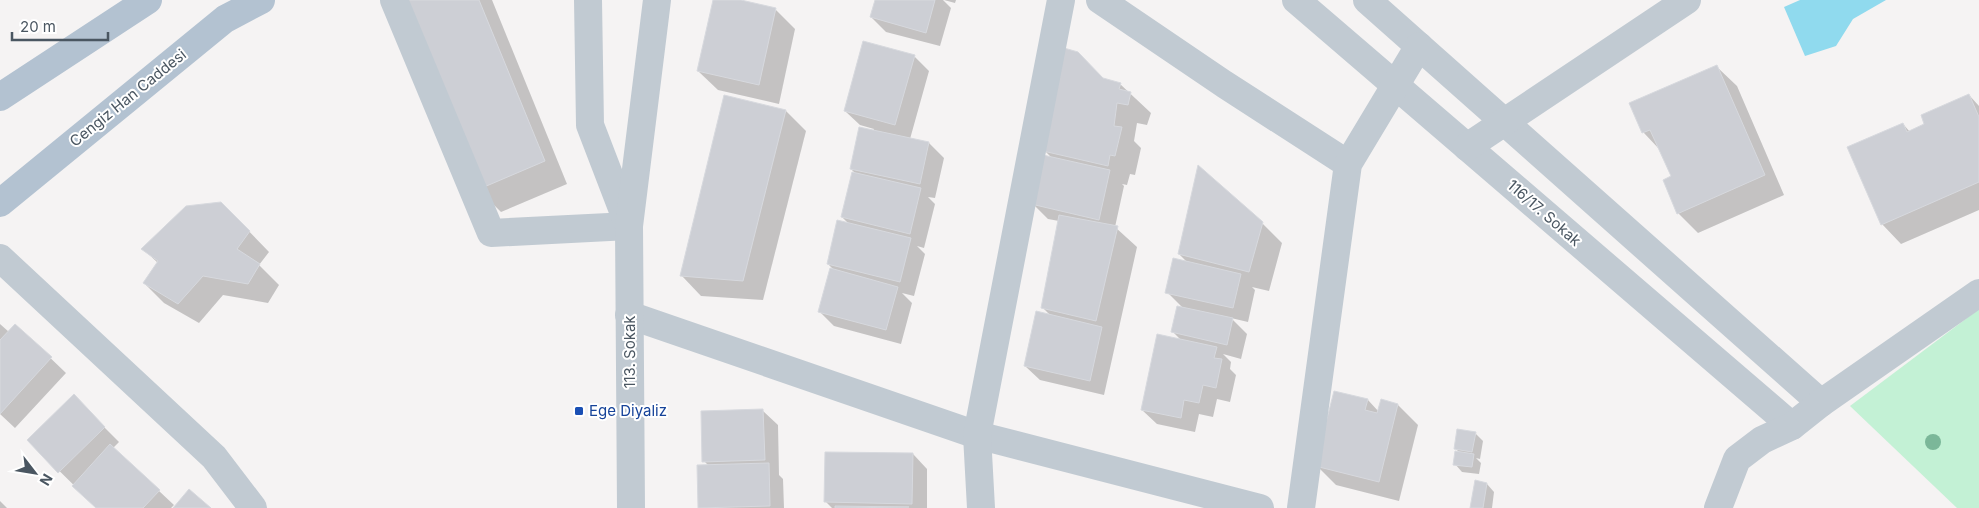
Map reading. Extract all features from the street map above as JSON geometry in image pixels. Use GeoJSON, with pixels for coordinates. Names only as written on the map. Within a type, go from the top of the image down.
{"type":"FeatureCollection","features":[{"type":"Feature","properties":{"kind":"main road"},"geometry":{"type":"LineString","coordinates":[[0,96],[148,0]]}},
{"type":"Feature","properties":{"kind":"main road","name":"Cengiz Han Caddesi"},"geometry":{"type":"LineString","coordinates":[[0,203],[226,19],[261,0]]}},
{"type":"Feature","properties":{"kind":"street"},"geometry":{"type":"LineString","coordinates":[[394,0],[491,233],[629,226]]}},
{"type":"Feature","properties":{"kind":"street","name":"113. Sokak"},"geometry":{"type":"LineString","coordinates":[[588,0],[590,125],[629,226]]}},
{"type":"Feature","properties":{"kind":"street","name":"113. Sokak"},"geometry":{"type":"LineString","coordinates":[[631,508],[629,226],[657,0]]}},
{"type":"Feature","properties":{"kind":"street"},"geometry":{"type":"LineString","coordinates":[[981,508],[977,435],[1061,0]]}},
{"type":"Feature","properties":{"kind":"street"},"geometry":{"type":"LineString","coordinates":[[1100,0],[1224,84],[1348,164]]}},
{"type":"Feature","properties":{"kind":"street","name":"116/17. Sokak"},"geometry":{"type":"LineString","coordinates":[[1296,0],[1792,426]]}},
{"type":"Feature","properties":{"kind":"street"},"geometry":{"type":"LineString","coordinates":[[1367,0],[1821,403]]}},
{"type":"Feature","properties":{"kind":"street"},"geometry":{"type":"LineString","coordinates":[[1467,146],[1687,0]]}},
{"type":"Feature","properties":{"kind":"street"},"geometry":{"type":"LineString","coordinates":[[1301,508],[1348,164],[1394,84],[1419,46]]}},
{"type":"Feature","properties":{"kind":"street"},"geometry":{"type":"LineString","coordinates":[[0,258],[214,457],[253,508]]}},
{"type":"Feature","properties":{"kind":"street"},"geometry":{"type":"LineString","coordinates":[[1718,508],[1737,458],[1762,440],[1792,426],[1821,403],[1979,293]]}},
{"type":"Feature","properties":{"kind":"street"},"geometry":{"type":"LineString","coordinates":[[629,315],[977,435],[1260,508]]}},
{"type":"Feature","properties":{"kind":"green space"},"geometry":{"type":"Polygon","coordinates":[[[1979,309],[1979,508],[1957,508],[1850,406],[1979,309]]]}},
{"type":"Feature","properties":{"kind":"water"},"geometry":{"type":"Polygon","coordinates":[[[1800,0],[1886,0],[1853,19],[1836,46],[1805,56],[1784,7],[1800,0]]]}},
{"type":"Feature","properties":{"kind":"building"},"geometry":{"type":"Polygon","coordinates":[[[399,0],[479,0],[545,161],[477,190],[399,0]]]}},
{"type":"Feature","properties":{"kind":"building"},"geometry":{"type":"Polygon","coordinates":[[[713,0],[741,0],[776,8],[759,85],[697,71],[713,0]]]}},
{"type":"Feature","properties":{"kind":"building"},"geometry":{"type":"Polygon","coordinates":[[[875,0],[935,0],[926,33],[870,17],[875,0]]]}},
{"type":"Feature","properties":{"kind":"building"},"geometry":{"type":"Polygon","coordinates":[[[863,41],[915,55],[895,125],[844,111],[863,41]]]}},
{"type":"Feature","properties":{"kind":"building"},"geometry":{"type":"Polygon","coordinates":[[[1064,48],[1078,52],[1103,78],[1121,83],[1119,89],[1131,92],[1128,105],[1117,103],[1114,126],[1122,127],[1115,156],[1110,155],[1108,166],[1043,151],[1064,48]]]}},
{"type":"Feature","properties":{"kind":"building"},"geometry":{"type":"Polygon","coordinates":[[[1717,65],[1765,175],[1677,214],[1663,180],[1671,176],[1650,130],[1642,133],[1629,103],[1717,65]]]}},
{"type":"Feature","properties":{"kind":"building"},"geometry":{"type":"Polygon","coordinates":[[[1969,94],[1979,117],[1979,182],[1881,225],[1847,147],[1903,123],[1907,132],[1924,124],[1921,115],[1969,94]]]}},
{"type":"Feature","properties":{"kind":"building"},"geometry":{"type":"Polygon","coordinates":[[[724,95],[786,110],[743,281],[680,276],[724,95]]]}},
{"type":"Feature","properties":{"kind":"building"},"geometry":{"type":"Polygon","coordinates":[[[859,127],[929,142],[920,184],[850,169],[859,127]]]}},
{"type":"Feature","properties":{"kind":"building"},"geometry":{"type":"Polygon","coordinates":[[[1043,155],[1110,170],[1099,220],[1031,204],[1043,155]]]}},
{"type":"Feature","properties":{"kind":"building"},"geometry":{"type":"Polygon","coordinates":[[[1198,165],[1263,222],[1249,272],[1178,254],[1198,165]]]}},
{"type":"Feature","properties":{"kind":"building"},"geometry":{"type":"Polygon","coordinates":[[[852,172],[921,188],[910,234],[841,217],[852,172]]]}},
{"type":"Feature","properties":{"kind":"building"},"geometry":{"type":"Polygon","coordinates":[[[221,202],[250,231],[237,249],[260,264],[248,284],[203,276],[178,304],[143,283],[158,261],[141,249],[186,206],[221,202]]]}},
{"type":"Feature","properties":{"kind":"building"},"geometry":{"type":"Polygon","coordinates":[[[1059,215],[1118,226],[1096,321],[1041,308],[1059,215]]]}},
{"type":"Feature","properties":{"kind":"building"},"geometry":{"type":"Polygon","coordinates":[[[837,220],[911,238],[900,282],[827,264],[837,220]]]}},
{"type":"Feature","properties":{"kind":"building"},"geometry":{"type":"Polygon","coordinates":[[[1173,258],[1241,274],[1233,308],[1165,293],[1173,258]]]}},
{"type":"Feature","properties":{"kind":"building"},"geometry":{"type":"Polygon","coordinates":[[[830,268],[898,287],[886,330],[818,312],[830,268]]]}},
{"type":"Feature","properties":{"kind":"building"},"geometry":{"type":"Polygon","coordinates":[[[1177,306],[1233,318],[1227,345],[1171,332],[1177,306]]]}},
{"type":"Feature","properties":{"kind":"building"},"geometry":{"type":"Polygon","coordinates":[[[1036,311],[1102,327],[1090,381],[1024,366],[1036,311]]]}},
{"type":"Feature","properties":{"kind":"building"},"geometry":{"type":"Polygon","coordinates":[[[15,324],[52,357],[0,414],[0,340],[15,324]]]}},
{"type":"Feature","properties":{"kind":"building"},"geometry":{"type":"Polygon","coordinates":[[[1157,334],[1217,347],[1214,358],[1222,359],[1216,388],[1203,385],[1199,403],[1184,400],[1181,418],[1141,410],[1157,334]]]}},
{"type":"Feature","properties":{"kind":"building"},"geometry":{"type":"Polygon","coordinates":[[[1334,391],[1368,399],[1365,410],[1377,413],[1381,399],[1398,404],[1379,482],[1315,466],[1334,391]]]}},
{"type":"Feature","properties":{"kind":"building"},"geometry":{"type":"Polygon","coordinates":[[[74,394],[105,427],[58,473],[27,440],[74,394]]]}},
{"type":"Feature","properties":{"kind":"building"},"geometry":{"type":"Polygon","coordinates":[[[763,409],[765,460],[702,462],[701,411],[763,409]]]}},
{"type":"Feature","properties":{"kind":"building"},"geometry":{"type":"Polygon","coordinates":[[[1457,429],[1476,432],[1472,452],[1454,449],[1457,429]]]}},
{"type":"Feature","properties":{"kind":"building"},"geometry":{"type":"Polygon","coordinates":[[[110,444],[160,490],[143,508],[96,508],[72,486],[110,444]]]}},
{"type":"Feature","properties":{"kind":"building"},"geometry":{"type":"Polygon","coordinates":[[[1455,451],[1474,454],[1472,467],[1453,465],[1455,451]]]}},
{"type":"Feature","properties":{"kind":"building"},"geometry":{"type":"Polygon","coordinates":[[[825,452],[913,453],[912,504],[824,502],[825,452]]]}},
{"type":"Feature","properties":{"kind":"building"},"geometry":{"type":"Polygon","coordinates":[[[769,463],[770,506],[698,508],[697,465],[769,463]]]}},
{"type":"Feature","properties":{"kind":"building"},"geometry":{"type":"Polygon","coordinates":[[[1475,480],[1487,483],[1483,508],[1470,508],[1475,480]]]}},
{"type":"Feature","properties":{"kind":"building"},"geometry":{"type":"Polygon","coordinates":[[[189,489],[211,508],[173,508],[189,489]]]}},
{"type":"Feature","properties":{"kind":"building"},"geometry":{"type":"Polygon","coordinates":[[[835,506],[909,507],[835,508],[835,506]]]}},
{"type":"Feature","properties":{"kind":"place","name":"Ege Diyaliz"},"geometry":{"type":"Point","coordinates":[579,411]}}]}
